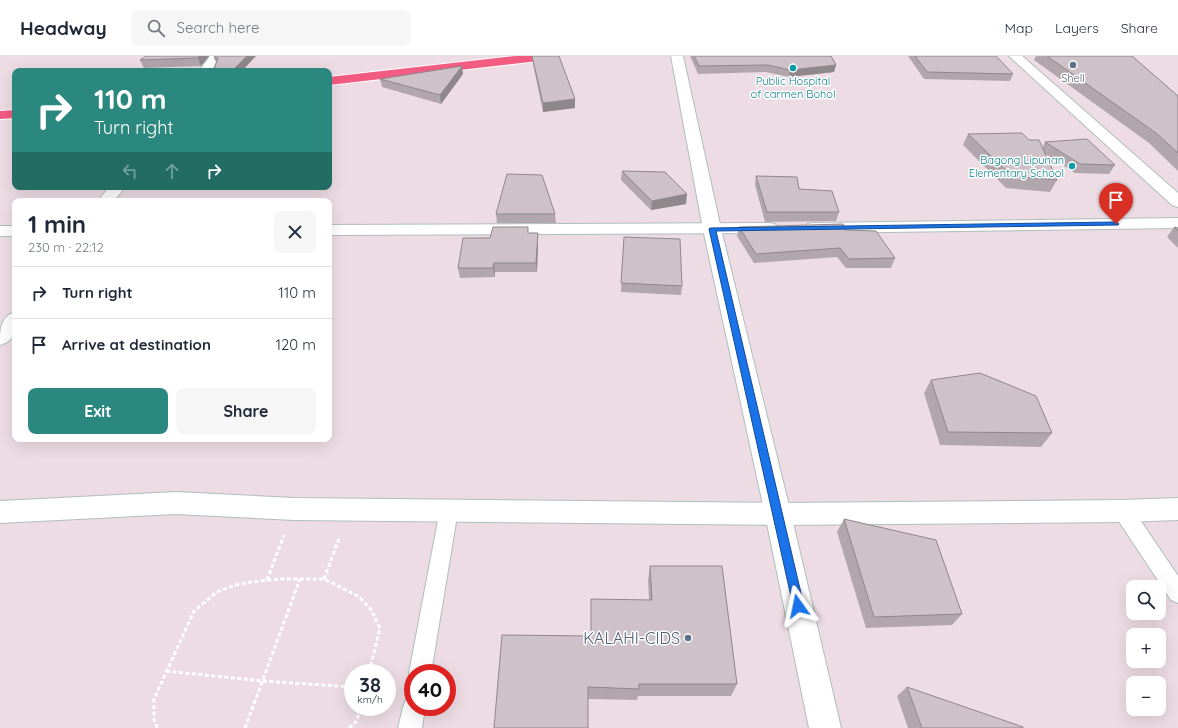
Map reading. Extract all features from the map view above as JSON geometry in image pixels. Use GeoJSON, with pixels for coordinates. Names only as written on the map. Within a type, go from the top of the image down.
{"type":"FeatureCollection","features":[{"type":"Feature","properties":{"kind":"main road"},"geometry":{"type":"LineString","coordinates":[[332,81],[547,56]]}},
{"type":"Feature","properties":{"kind":"main road"},"geometry":{"type":"LineString","coordinates":[[0,115],[12,114]]}},
{"type":"Feature","properties":{"kind":"street"},"geometry":{"type":"LineString","coordinates":[[207,68],[216,56]]}},
{"type":"Feature","properties":{"kind":"street"},"geometry":{"type":"LineString","coordinates":[[678,56],[712,229],[778,514],[825,728]]}},
{"type":"Feature","properties":{"kind":"street"},"geometry":{"type":"LineString","coordinates":[[1015,56],[1178,202]]}},
{"type":"Feature","properties":{"kind":"street"},"geometry":{"type":"LineString","coordinates":[[108,198],[115,190]]}},
{"type":"Feature","properties":{"kind":"street"},"geometry":{"type":"LineString","coordinates":[[332,230],[712,229],[1178,223]]}},
{"type":"Feature","properties":{"kind":"street"},"geometry":{"type":"LineString","coordinates":[[0,231],[12,231]]}},
{"type":"Feature","properties":{"kind":"street"},"geometry":{"type":"LineString","coordinates":[[0,338],[12,322]]}},
{"type":"Feature","properties":{"kind":"street"},"geometry":{"type":"LineString","coordinates":[[0,512],[176,503],[294,509],[778,514],[1123,511],[1178,509]]}},
{"type":"Feature","properties":{"kind":"lane"},"geometry":{"type":"LineString","coordinates":[[422,664],[449,510]]}},
{"type":"Feature","properties":{"kind":"lane"},"geometry":{"type":"LineString","coordinates":[[1123,511],[1178,593]]}},
{"type":"Feature","properties":{"kind":"lane"},"geometry":{"type":"LineString","coordinates":[[410,728],[412,716]]}},
{"type":"Feature","properties":{"kind":"path"},"geometry":{"type":"LineString","coordinates":[[267,580],[294,509]]}},
{"type":"Feature","properties":{"kind":"path"},"geometry":{"type":"LineString","coordinates":[[324,579],[350,509]]}},
{"type":"Feature","properties":{"kind":"path"},"geometry":{"type":"LineString","coordinates":[[245,728],[300,579]]}},
{"type":"Feature","properties":{"kind":"path"},"geometry":{"type":"LineString","coordinates":[[157,728],[154,720],[154,699],[194,611],[217,592],[246,583],[267,580],[324,579],[358,596],[370,608],[380,628],[371,664]]}},
{"type":"Feature","properties":{"kind":"path"},"geometry":{"type":"LineString","coordinates":[[166,671],[263,681],[344,686]]}},
{"type":"Feature","properties":{"kind":"path"},"geometry":{"type":"LineString","coordinates":[[349,728],[357,721],[358,716]]}},
{"type":"Feature","properties":{"kind":"building"},"geometry":{"type":"Polygon","coordinates":[[[146,56],[200,56],[198,58],[140,60],[146,56]]]}},
{"type":"Feature","properties":{"kind":"building"},"geometry":{"type":"Polygon","coordinates":[[[215,56],[247,56],[235,68],[214,68],[218,58],[214,58],[215,56]]]}},
{"type":"Feature","properties":{"kind":"building"},"geometry":{"type":"Polygon","coordinates":[[[532,56],[559,56],[575,99],[543,103],[532,56]]]}},
{"type":"Feature","properties":{"kind":"building"},"geometry":{"type":"Polygon","coordinates":[[[694,56],[831,56],[836,65],[790,70],[768,65],[699,66],[694,56]]]}},
{"type":"Feature","properties":{"kind":"building"},"geometry":{"type":"Polygon","coordinates":[[[915,56],[996,56],[1013,74],[927,72],[915,56]]]}},
{"type":"Feature","properties":{"kind":"building"},"geometry":{"type":"Polygon","coordinates":[[[1047,56],[1132,56],[1178,96],[1178,153],[1156,133],[1047,56]]]}},
{"type":"Feature","properties":{"kind":"building"},"geometry":{"type":"Polygon","coordinates":[[[462,66],[440,95],[380,79],[462,66]]]}},
{"type":"Feature","properties":{"kind":"building"},"geometry":{"type":"Polygon","coordinates":[[[1022,133],[1029,140],[1039,140],[1057,180],[1012,176],[968,134],[1022,133]]]}},
{"type":"Feature","properties":{"kind":"building"},"geometry":{"type":"Polygon","coordinates":[[[1087,139],[1115,165],[1080,164],[1045,142],[1087,139]]]}},
{"type":"Feature","properties":{"kind":"building"},"geometry":{"type":"Polygon","coordinates":[[[622,171],[665,172],[687,194],[652,201],[622,171]]]}},
{"type":"Feature","properties":{"kind":"building"},"geometry":{"type":"Polygon","coordinates":[[[507,174],[542,175],[555,214],[496,214],[507,174]]]}},
{"type":"Feature","properties":{"kind":"building"},"geometry":{"type":"Polygon","coordinates":[[[756,176],[797,177],[799,189],[832,191],[839,212],[767,212],[756,176]]]}},
{"type":"Feature","properties":{"kind":"building"},"geometry":{"type":"Polygon","coordinates":[[[843,224],[845,230],[876,231],[895,258],[849,259],[840,248],[756,254],[739,227],[843,224]]]}},
{"type":"Feature","properties":{"kind":"building"},"geometry":{"type":"Polygon","coordinates":[[[493,227],[528,227],[528,233],[538,233],[536,263],[494,263],[493,268],[458,268],[463,238],[490,238],[493,227]]]}},
{"type":"Feature","properties":{"kind":"building"},"geometry":{"type":"Polygon","coordinates":[[[624,237],[680,239],[682,286],[621,283],[624,237]]]}},
{"type":"Feature","properties":{"kind":"building"},"geometry":{"type":"Polygon","coordinates":[[[980,373],[1036,396],[1052,433],[948,432],[931,380],[980,373]]]}},
{"type":"Feature","properties":{"kind":"building"},"geometry":{"type":"Polygon","coordinates":[[[844,519],[936,540],[962,614],[874,617],[844,519]]]}},
{"type":"Feature","properties":{"kind":"building"},"geometry":{"type":"Polygon","coordinates":[[[650,566],[722,566],[737,684],[639,684],[639,689],[588,687],[588,728],[494,728],[502,635],[591,636],[591,599],[652,600],[650,566]]]}},
{"type":"Feature","properties":{"kind":"building"},"geometry":{"type":"Polygon","coordinates":[[[907,687],[1023,727],[1023,728],[922,728],[907,687]]]}},
{"type":"Feature","properties":{"kind":"place","name":"Shell"},"geometry":{"type":"Point","coordinates":[1073,65]}},
{"type":"Feature","properties":{"kind":"place","name":"Public Hospital of carmen Bohol"},"geometry":{"type":"Point","coordinates":[793,68]}},
{"type":"Feature","properties":{"kind":"place","name":"Bagong Lipunan Elementary School"},"geometry":{"type":"Point","coordinates":[1072,166]}},
{"type":"Feature","properties":{"kind":"place","name":"KALAHI-CIDS"},"geometry":{"type":"Point","coordinates":[688,638]}},
{"type":"Feature","properties":{"kind":"route"},"geometry":{"type":"LineString","coordinates":[[798,606],[712,229],[1116,224]]}}]}
